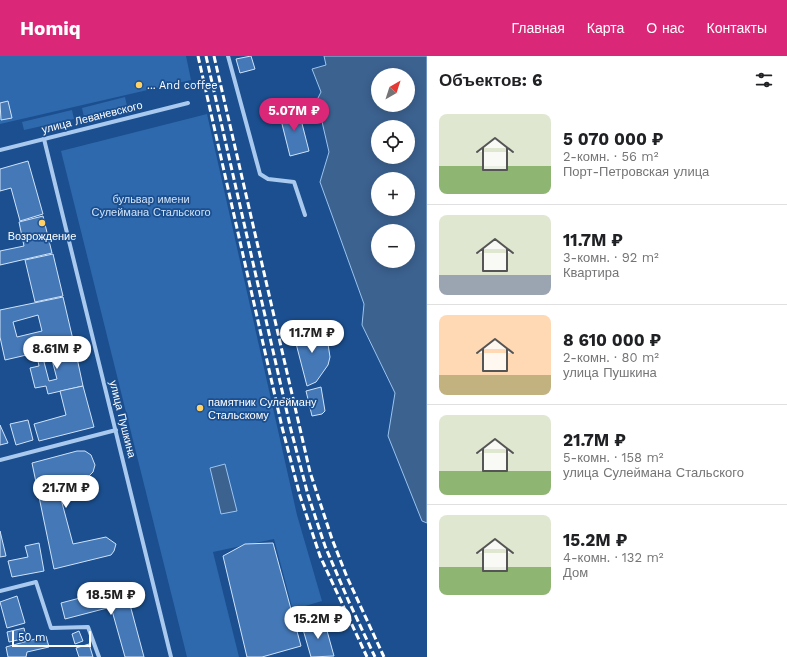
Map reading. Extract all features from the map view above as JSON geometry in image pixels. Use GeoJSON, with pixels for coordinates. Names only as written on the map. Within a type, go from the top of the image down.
{"type":"FeatureCollection","features":[{"type":"Feature","properties":{"kind":"street"},"geometry":{"type":"LineString","coordinates":[[228,56],[260,174],[268,179],[294,182],[305,215]]}},
{"type":"Feature","properties":{"kind":"street","name":"улица Леваневского"},"geometry":{"type":"LineString","coordinates":[[0,150],[188,103]]}},
{"type":"Feature","properties":{"kind":"street","name":"улица Пушкина"},"geometry":{"type":"LineString","coordinates":[[44,139],[171,657]]}},
{"type":"Feature","properties":{"kind":"street"},"geometry":{"type":"LineString","coordinates":[[0,460],[116,430]]}},
{"type":"Feature","properties":{"kind":"street"},"geometry":{"type":"LineString","coordinates":[[0,591],[36,582],[50,628],[88,627],[99,657]]}},
{"type":"Feature","properties":{"kind":"green space"},"geometry":{"type":"Polygon","coordinates":[[[0,56],[186,56],[191,80],[0,124],[0,56]]]}},
{"type":"Feature","properties":{"kind":"green space"},"geometry":{"type":"Polygon","coordinates":[[[125,97],[127,106],[84,117],[82,108],[125,97]]]}},
{"type":"Feature","properties":{"kind":"green space"},"geometry":{"type":"Polygon","coordinates":[[[72,110],[74,119],[24,130],[22,122],[72,110]]]}},
{"type":"Feature","properties":{"kind":"green space","name":"бульвар имени Сулеймана Стальского"},"geometry":{"type":"Polygon","coordinates":[[[207,114],[297,515],[322,601],[302,607],[304,612],[294,614],[274,539],[213,552],[239,657],[187,657],[61,151],[207,114]]]}},
{"type":"Feature","properties":{"kind":"shaded area"},"geometry":{"type":"Polygon","coordinates":[[[324,56],[427,56],[427,523],[422,521],[388,436],[395,393],[362,325],[364,304],[320,182],[329,152],[317,100],[321,92],[312,69],[326,65],[324,56]]]}},
{"type":"Feature","properties":{"kind":"shaded area"},"geometry":{"type":"Polygon","coordinates":[[[225,464],[237,511],[221,514],[210,468],[225,464]]]}},
{"type":"Feature","properties":{"kind":"building"},"geometry":{"type":"Polygon","coordinates":[[[251,56],[255,69],[240,73],[236,59],[251,56]]]}},
{"type":"Feature","properties":{"kind":"building"},"geometry":{"type":"Polygon","coordinates":[[[8,101],[12,118],[1,120],[0,103],[8,101]]]}},
{"type":"Feature","properties":{"kind":"building"},"geometry":{"type":"Polygon","coordinates":[[[298,108],[309,151],[290,156],[279,112],[298,108]]]}},
{"type":"Feature","properties":{"kind":"building"},"geometry":{"type":"Polygon","coordinates":[[[28,161],[43,214],[20,221],[11,188],[0,191],[0,169],[28,161]]]}},
{"type":"Feature","properties":{"kind":"building"},"geometry":{"type":"Polygon","coordinates":[[[43,216],[52,253],[0,265],[0,251],[24,246],[19,222],[43,216]]]}},
{"type":"Feature","properties":{"kind":"building"},"geometry":{"type":"Polygon","coordinates":[[[53,254],[63,296],[35,302],[25,260],[53,254]]]}},
{"type":"Feature","properties":{"kind":"building"},"geometry":{"type":"Polygon","coordinates":[[[63,297],[74,344],[5,360],[0,337],[0,310],[63,297]],[[38,315],[13,322],[17,337],[42,331],[38,315]]]}},
{"type":"Feature","properties":{"kind":"building"},"geometry":{"type":"Polygon","coordinates":[[[292,328],[312,330],[321,336],[328,344],[330,357],[328,365],[316,382],[307,386],[292,328]]]}},
{"type":"Feature","properties":{"kind":"building"},"geometry":{"type":"Polygon","coordinates":[[[74,344],[83,386],[48,394],[46,386],[35,388],[30,368],[39,366],[36,352],[74,344]],[[52,360],[44,362],[49,381],[57,379],[52,360]]]}},
{"type":"Feature","properties":{"kind":"building"},"geometry":{"type":"Polygon","coordinates":[[[83,386],[94,427],[39,441],[34,424],[66,415],[60,391],[83,386]]]}},
{"type":"Feature","properties":{"kind":"building"},"geometry":{"type":"Polygon","coordinates":[[[321,387],[325,411],[322,414],[312,416],[306,391],[321,387]]]}},
{"type":"Feature","properties":{"kind":"building"},"geometry":{"type":"Polygon","coordinates":[[[28,420],[33,440],[16,445],[10,424],[28,420]]]}},
{"type":"Feature","properties":{"kind":"building"},"geometry":{"type":"Polygon","coordinates":[[[0,425],[8,443],[0,445],[0,425]]]}},
{"type":"Feature","properties":{"kind":"building"},"geometry":{"type":"Polygon","coordinates":[[[77,451],[85,451],[91,455],[95,465],[93,472],[88,477],[57,484],[73,544],[106,537],[116,544],[111,555],[54,569],[32,463],[77,451]]]}},
{"type":"Feature","properties":{"kind":"building"},"geometry":{"type":"Polygon","coordinates":[[[0,531],[6,556],[0,557],[0,531]]]}},
{"type":"Feature","properties":{"kind":"building"},"geometry":{"type":"Polygon","coordinates":[[[39,543],[44,571],[12,577],[8,561],[28,557],[25,546],[39,543]]]}},
{"type":"Feature","properties":{"kind":"building"},"geometry":{"type":"Polygon","coordinates":[[[273,543],[301,646],[262,657],[247,657],[223,556],[245,544],[273,543]]]}},
{"type":"Feature","properties":{"kind":"building"},"geometry":{"type":"Polygon","coordinates":[[[125,586],[144,657],[125,657],[111,607],[65,619],[61,603],[125,586]]]}},
{"type":"Feature","properties":{"kind":"building"},"geometry":{"type":"Polygon","coordinates":[[[17,596],[25,623],[7,628],[0,602],[17,596]]]}},
{"type":"Feature","properties":{"kind":"building"},"geometry":{"type":"Polygon","coordinates":[[[324,620],[334,656],[311,657],[302,626],[324,620]]]}},
{"type":"Feature","properties":{"kind":"building"},"geometry":{"type":"Polygon","coordinates":[[[24,628],[26,638],[9,642],[7,632],[24,628]]]}},
{"type":"Feature","properties":{"kind":"building"},"geometry":{"type":"Polygon","coordinates":[[[79,631],[83,641],[75,644],[72,634],[79,631]]]}},
{"type":"Feature","properties":{"kind":"building"},"geometry":{"type":"Polygon","coordinates":[[[46,636],[49,647],[27,652],[26,657],[8,657],[6,647],[46,636]]]}},
{"type":"Feature","properties":{"kind":"building"},"geometry":{"type":"Polygon","coordinates":[[[89,644],[93,657],[79,657],[76,648],[89,644]]]}},
{"type":"Feature","properties":{"kind":"railway"},"geometry":{"type":"LineString","coordinates":[[198,56],[282,427],[300,496],[320,556],[367,657]]}},
{"type":"Feature","properties":{"kind":"railway"},"geometry":{"type":"LineString","coordinates":[[206,56],[291,430],[308,495],[325,546],[375,657]]}},
{"type":"Feature","properties":{"kind":"railway"},"geometry":{"type":"LineString","coordinates":[[214,56],[310,472],[332,539],[347,577],[384,657]]}},
{"type":"Feature","properties":{"kind":"place","name":"... And coffee"},"geometry":{"type":"Point","coordinates":[139,85]}},
{"type":"Feature","properties":{"kind":"place","name":"Возрождение"},"geometry":{"type":"Point","coordinates":[42,223]}},
{"type":"Feature","properties":{"kind":"place","name":"памятник Сулейману Стальскому"},"geometry":{"type":"Point","coordinates":[200,408]}}]}
